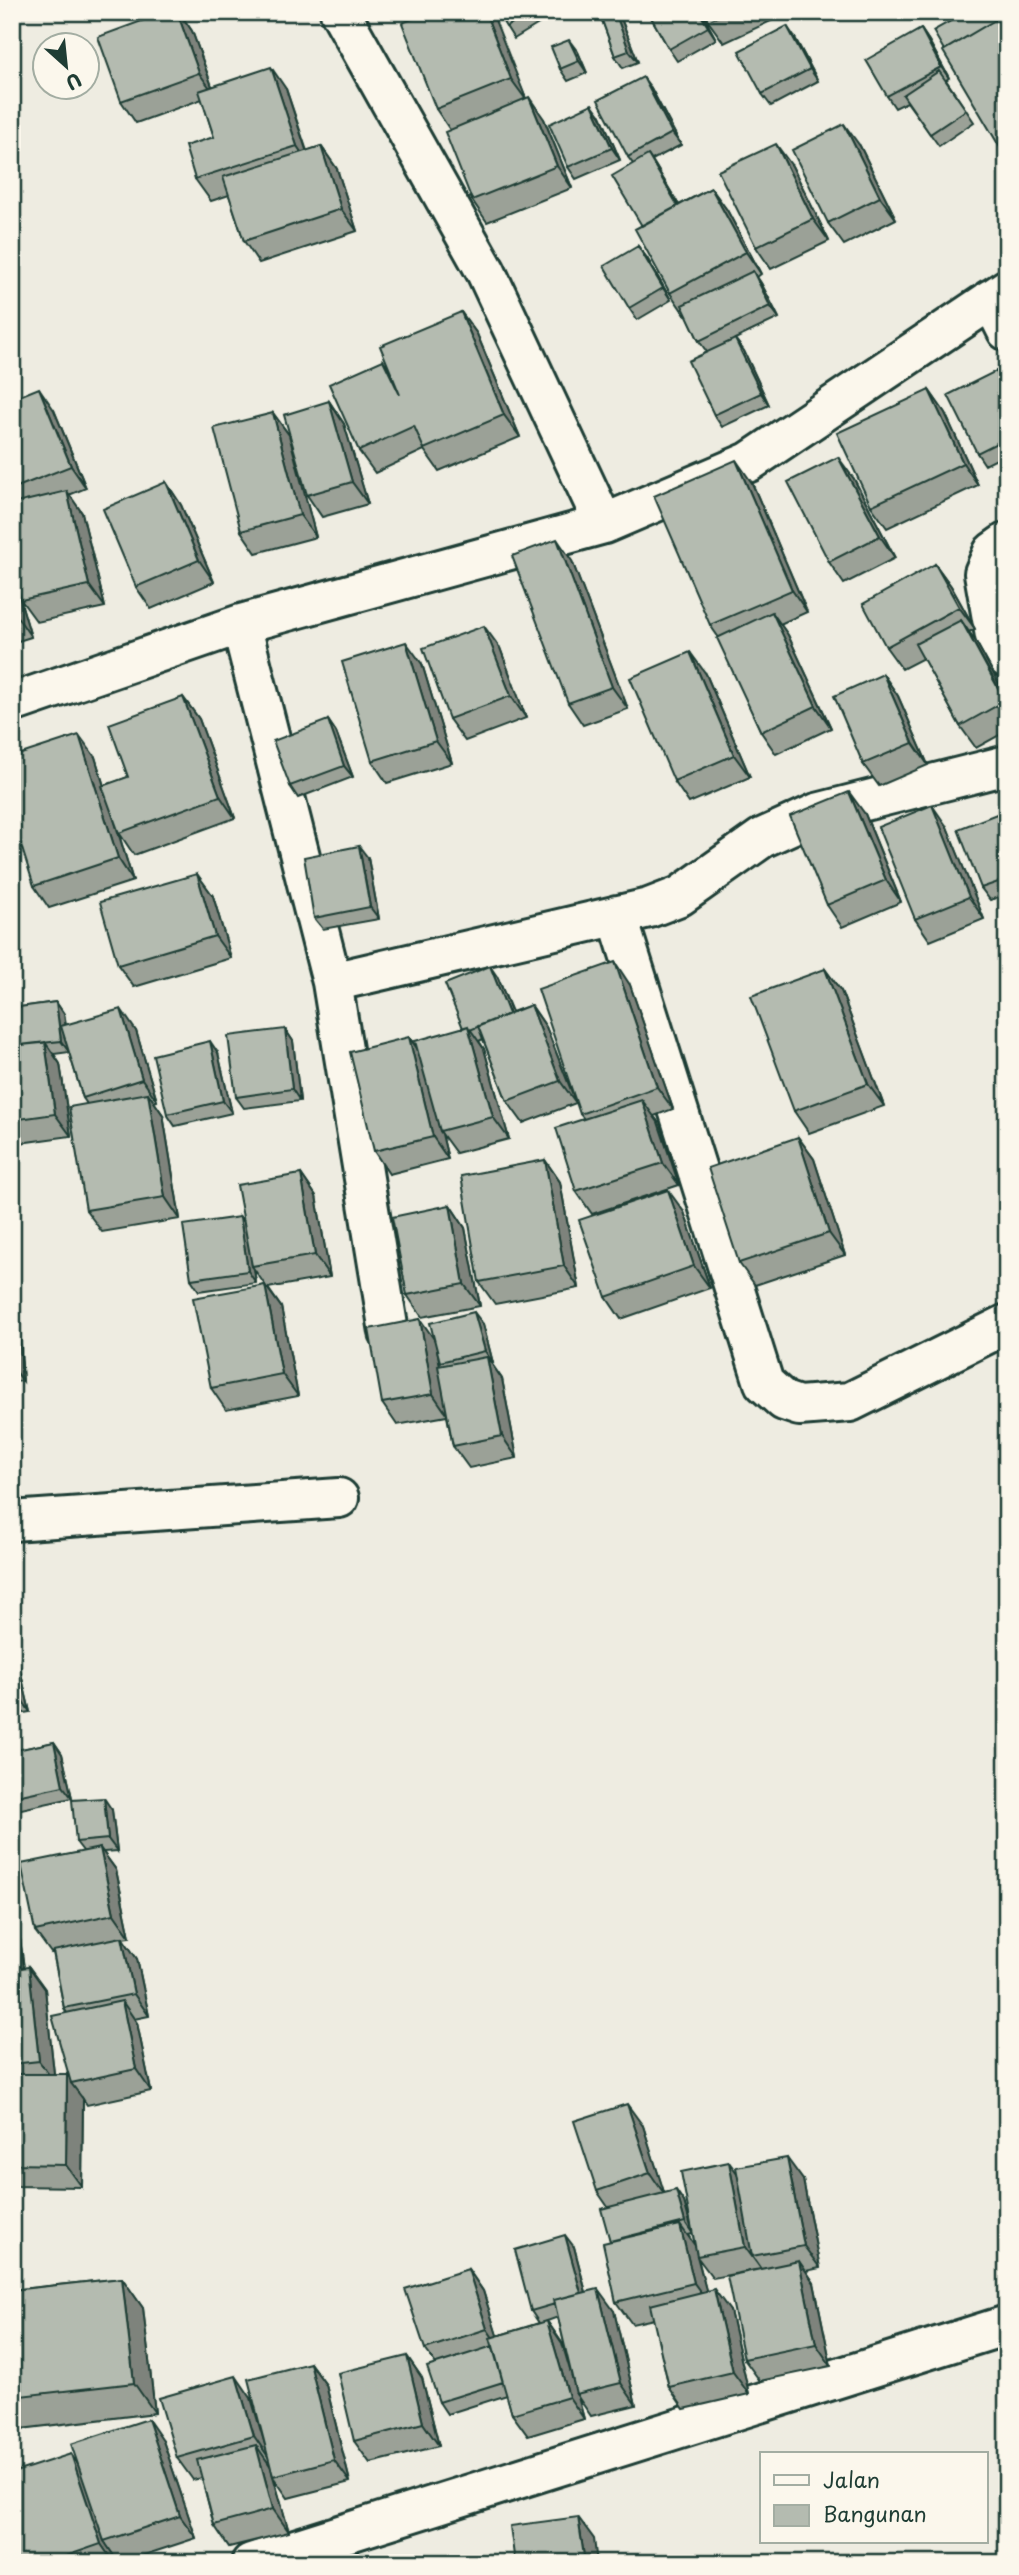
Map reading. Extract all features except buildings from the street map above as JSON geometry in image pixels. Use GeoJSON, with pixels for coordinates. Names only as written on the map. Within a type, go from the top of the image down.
{"type":"FeatureCollection","features":[{"type":"Feature","properties":{"kind":"street"},"geometry":{"type":"LineString","coordinates":[[340,12],[486,272],[604,524]]}},
{"type":"Feature","properties":{"kind":"street"},"geometry":{"type":"LineString","coordinates":[[12,703],[241,624],[604,524],[749,461],[1002,306]]}},
{"type":"Feature","properties":{"kind":"street"},"geometry":{"type":"LineString","coordinates":[[1007,542],[993,552],[984,573],[995,636],[1007,658]]}},
{"type":"Feature","properties":{"kind":"street"},"geometry":{"type":"LineString","coordinates":[[241,624],[332,982],[389,1332]]}},
{"type":"Feature","properties":{"kind":"street"},"geometry":{"type":"LineString","coordinates":[[332,982],[649,908],[680,896],[762,838],[817,813],[1007,765]]}},
{"type":"Feature","properties":{"kind":"street"},"geometry":{"type":"LineString","coordinates":[[617,915],[764,1382],[784,1401],[799,1406],[850,1402],[1007,1324]]}},
{"type":"Feature","properties":{"kind":"street"},"geometry":{"type":"LineString","coordinates":[[12,1521],[340,1498]]}},
{"type":"Feature","properties":{"kind":"street"},"geometry":{"type":"LineString","coordinates":[[251,2563],[1007,2325]]}}]}
